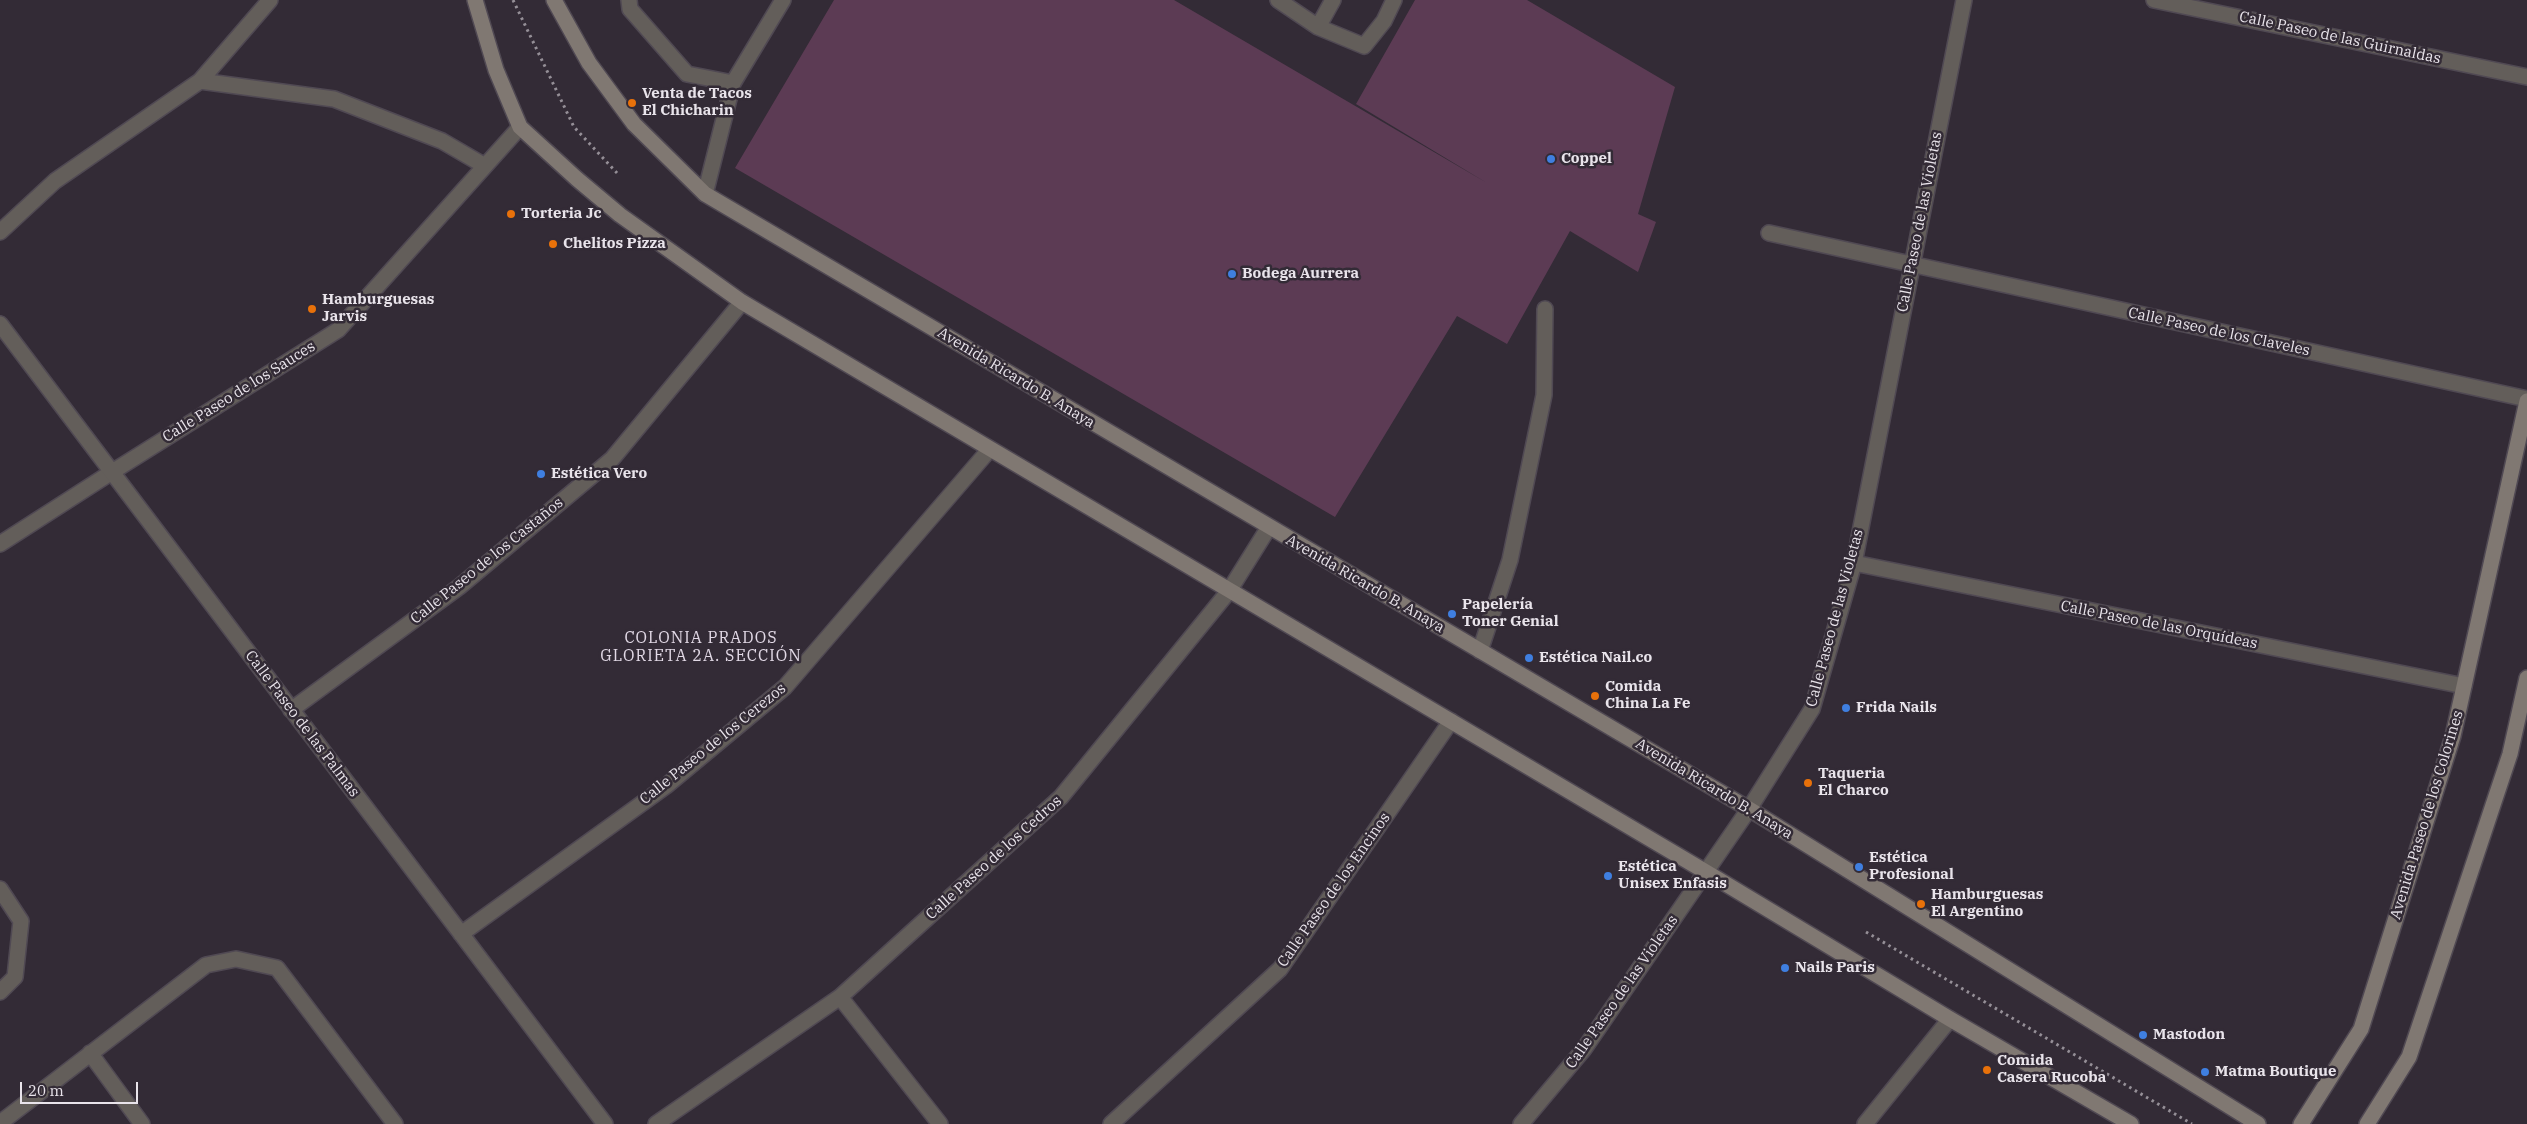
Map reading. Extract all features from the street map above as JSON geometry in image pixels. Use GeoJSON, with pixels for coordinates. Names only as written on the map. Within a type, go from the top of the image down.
{"type":"FeatureCollection","features":[{"type":"Feature","properties":{"kind":"main road"},"geometry":{"type":"LineString","coordinates":[[475,0],[496,70],[520,126],[577,179],[620,215],[742,302],[1706,872],[1950,1019],[2131,1124]]}},
{"type":"Feature","properties":{"kind":"main road","name":"Avenida Ricardo B. Anaya"},"geometry":{"type":"LineString","coordinates":[[554,0],[589,63],[634,124],[705,194],[1269,528],[1749,809],[2258,1124]]}},
{"type":"Feature","properties":{"kind":"main road","name":"Avenida Paseo de los Colorines"},"geometry":{"type":"LineString","coordinates":[[2300,1124],[2360,1029],[2453,736],[2527,400]]}},
{"type":"Feature","properties":{"kind":"main road"},"geometry":{"type":"LineString","coordinates":[[2367,1124],[2410,1057],[2510,754],[2524,706],[2527,678]]}},
{"type":"Feature","properties":{"kind":"street"},"geometry":{"type":"LineString","coordinates":[[0,232],[55,181],[200,82],[270,0]]}},
{"type":"Feature","properties":{"kind":"street"},"geometry":{"type":"LineString","coordinates":[[628,0],[630,9],[687,74],[734,83]]}},
{"type":"Feature","properties":{"kind":"street"},"geometry":{"type":"LineString","coordinates":[[705,194],[734,83],[783,0]]}},
{"type":"Feature","properties":{"kind":"street"},"geometry":{"type":"LineString","coordinates":[[1278,0],[1318,27],[1364,46],[1384,21],[1394,0]]}},
{"type":"Feature","properties":{"kind":"street"},"geometry":{"type":"LineString","coordinates":[[1318,27],[1333,0]]}},
{"type":"Feature","properties":{"kind":"street","name":"Calle Paseo de las Violetas"},"geometry":{"type":"LineString","coordinates":[[1522,1124],[1584,1049],[1749,809],[1812,709],[1854,563],[1964,0]]}},
{"type":"Feature","properties":{"kind":"street","name":"Calle Paseo de las Guirnaldas"},"geometry":{"type":"LineString","coordinates":[[2154,0],[2527,77]]}},
{"type":"Feature","properties":{"kind":"street"},"geometry":{"type":"LineString","coordinates":[[200,82],[334,99],[442,141],[485,166]]}},
{"type":"Feature","properties":{"kind":"street","name":"Calle Paseo de los Sauces"},"geometry":{"type":"LineString","coordinates":[[0,544],[338,330],[520,126]]}},
{"type":"Feature","properties":{"kind":"street","name":"Calle Paseo de los Claveles"},"geometry":{"type":"LineString","coordinates":[[1769,232],[2527,400]]}},
{"type":"Feature","properties":{"kind":"street","name":"Calle Paseo de los Castaños"},"geometry":{"type":"LineString","coordinates":[[291,710],[459,588],[612,459],[742,302]]}},
{"type":"Feature","properties":{"kind":"street"},"geometry":{"type":"LineString","coordinates":[[1480,651],[1510,560],[1544,395],[1545,309]]}},
{"type":"Feature","properties":{"kind":"street","name":"Calle Paseo de las Palmas"},"geometry":{"type":"LineString","coordinates":[[0,324],[605,1124]]}},
{"type":"Feature","properties":{"kind":"street","name":"Calle Paseo de los Cerezos"},"geometry":{"type":"LineString","coordinates":[[461,934],[666,786],[785,687],[990,449]]}},
{"type":"Feature","properties":{"kind":"street","name":"Calle Paseo de los Cedros"},"geometry":{"type":"LineString","coordinates":[[656,1124],[840,998],[1061,797],[1229,591],[1269,528]]}},
{"type":"Feature","properties":{"kind":"street","name":"Calle Paseo de las Orquídeas"},"geometry":{"type":"LineString","coordinates":[[1854,563],[2464,686]]}},
{"type":"Feature","properties":{"kind":"street","name":"Calle Paseo de los Encinos"},"geometry":{"type":"LineString","coordinates":[[1111,1124],[1280,969],[1451,722]]}},
{"type":"Feature","properties":{"kind":"street"},"geometry":{"type":"LineString","coordinates":[[0,889],[21,921],[15,977],[0,992]]}},
{"type":"Feature","properties":{"kind":"street"},"geometry":{"type":"LineString","coordinates":[[0,1122],[206,965],[236,959],[277,968],[395,1124]]}},
{"type":"Feature","properties":{"kind":"street"},"geometry":{"type":"LineString","coordinates":[[840,998],[940,1124]]}},
{"type":"Feature","properties":{"kind":"street"},"geometry":{"type":"LineString","coordinates":[[1865,1124],[1950,1019]]}},
{"type":"Feature","properties":{"kind":"street"},"geometry":{"type":"LineString","coordinates":[[90,1054],[142,1124]]}},
{"type":"Feature","properties":{"kind":"path"},"geometry":{"type":"LineString","coordinates":[[512,0],[574,127],[620,176]]}},
{"type":"Feature","properties":{"kind":"path"},"geometry":{"type":"LineString","coordinates":[[1860,929],[2192,1124]]}},
{"type":"Feature","properties":{"kind":"building","name":"Bodega Aurrera"},"geometry":{"type":"Polygon","coordinates":[[[834,0],[1174,0],[1487,183],[1356,104],[1415,0],[1527,0],[1675,87],[1638,214],[1656,222],[1638,272],[1570,231],[1507,344],[1457,316],[1335,517],[735,168],[834,0]]]}},
{"type":"Feature","properties":{"kind":"place","name":"Venta de Tacos El Chicharin"},"geometry":{"type":"Point","coordinates":[632,103]}},
{"type":"Feature","properties":{"kind":"place","name":"Coppel"},"geometry":{"type":"Point","coordinates":[1551,159]}},
{"type":"Feature","properties":{"kind":"place","name":"Torteria Jc"},"geometry":{"type":"Point","coordinates":[511,214]}},
{"type":"Feature","properties":{"kind":"place","name":"Chelitos Pizza"},"geometry":{"type":"Point","coordinates":[553,244]}},
{"type":"Feature","properties":{"kind":"place","name":"Bodega Aurrera"},"geometry":{"type":"Point","coordinates":[1232,274]}},
{"type":"Feature","properties":{"kind":"place","name":"Hamburguesas Jarvis"},"geometry":{"type":"Point","coordinates":[312,309]}},
{"type":"Feature","properties":{"kind":"place","name":"Estética Vero"},"geometry":{"type":"Point","coordinates":[541,474]}},
{"type":"Feature","properties":{"kind":"place","name":"Papelería Toner Genial"},"geometry":{"type":"Point","coordinates":[1452,614]}},
{"type":"Feature","properties":{"kind":"place","name":"Estética Nail.co"},"geometry":{"type":"Point","coordinates":[1529,658]}},
{"type":"Feature","properties":{"kind":"place","name":"Comida China La Fe"},"geometry":{"type":"Point","coordinates":[1595,696]}},
{"type":"Feature","properties":{"kind":"place","name":"Frida Nails"},"geometry":{"type":"Point","coordinates":[1846,708]}},
{"type":"Feature","properties":{"kind":"place","name":"Taqueria El Charco"},"geometry":{"type":"Point","coordinates":[1808,783]}},
{"type":"Feature","properties":{"kind":"place","name":"Estética Profesional"},"geometry":{"type":"Point","coordinates":[1859,867]}},
{"type":"Feature","properties":{"kind":"place","name":"Estética Unisex Enfasis"},"geometry":{"type":"Point","coordinates":[1608,876]}},
{"type":"Feature","properties":{"kind":"place","name":"Hamburguesas El Argentino"},"geometry":{"type":"Point","coordinates":[1921,904]}},
{"type":"Feature","properties":{"kind":"place","name":"Nails Paris"},"geometry":{"type":"Point","coordinates":[1785,968]}},
{"type":"Feature","properties":{"kind":"place","name":"Mastodon"},"geometry":{"type":"Point","coordinates":[2143,1035]}},
{"type":"Feature","properties":{"kind":"place","name":"Comida Casera Rucoba"},"geometry":{"type":"Point","coordinates":[1987,1070]}},
{"type":"Feature","properties":{"kind":"place","name":"Matma Boutique"},"geometry":{"type":"Point","coordinates":[2205,1072]}},
{"type":"Feature","properties":{"kind":"district","name":"COLONIA PRADOS GLORIETA 2A. SECCIÓN"},"geometry":{"type":"Point","coordinates":[701,647]}}]}
